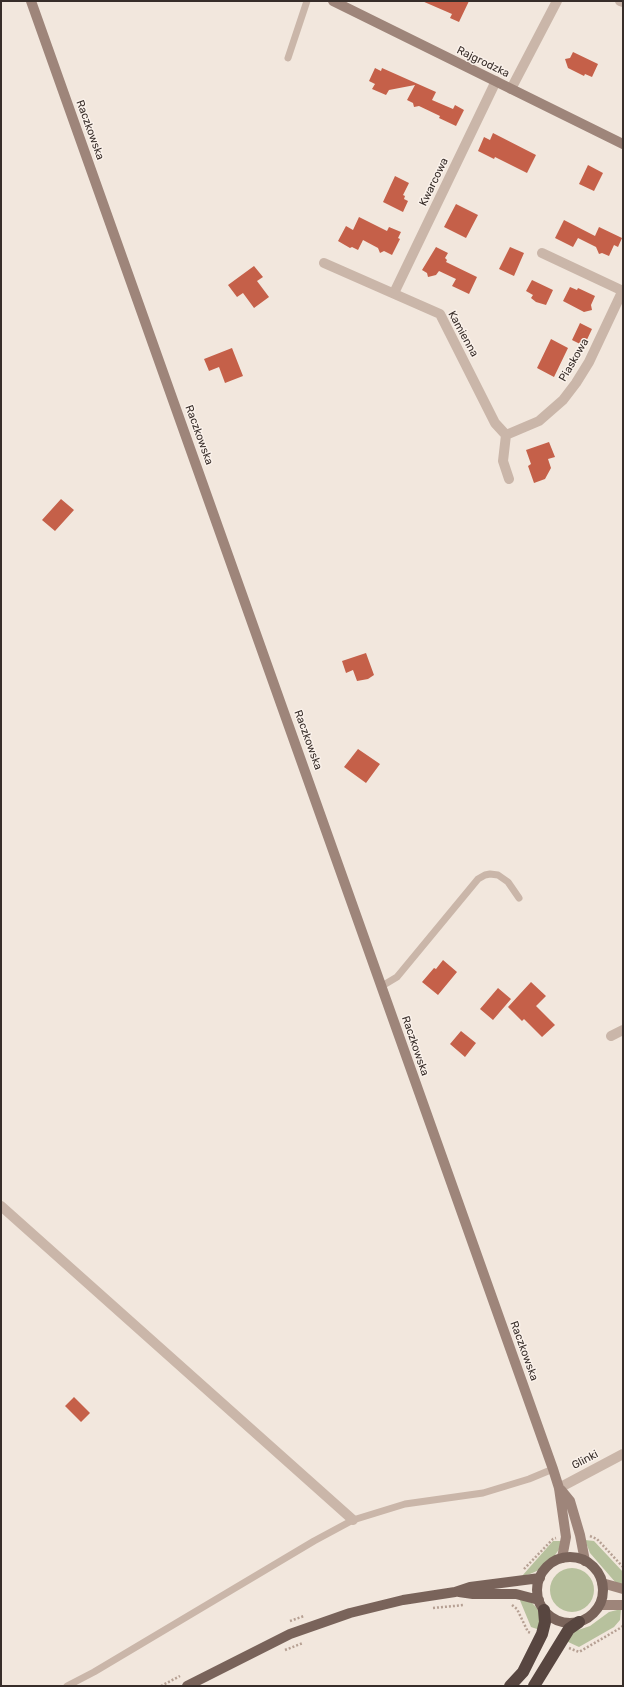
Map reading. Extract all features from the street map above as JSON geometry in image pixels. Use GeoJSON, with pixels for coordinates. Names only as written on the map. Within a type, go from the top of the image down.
{"type":"FeatureCollection","features":[{"type":"Feature","properties":{"kind":"highway"},"geometry":{"type":"LineString","coordinates":[[510,1686],[523,1672],[541,1636],[545,1622],[541,1605]]}},
{"type":"Feature","properties":{"kind":"highway"},"geometry":{"type":"LineString","coordinates":[[534,1686],[569,1629],[579,1622]]}},
{"type":"Feature","properties":{"kind":"main road"},"geometry":{"type":"LineString","coordinates":[[562,1558],[574,1558],[585,1561],[593,1566],[599,1574],[603,1594],[600,1605],[591,1616],[579,1622],[569,1624],[560,1622],[551,1617],[541,1605],[537,1589],[540,1578],[545,1569],[553,1562],[562,1558]]}},
{"type":"Feature","properties":{"kind":"main road"},"geometry":{"type":"LineString","coordinates":[[187,1686],[290,1634],[358,1611],[403,1600],[455,1592],[470,1586],[540,1578]]}},
{"type":"Feature","properties":{"kind":"main road"},"geometry":{"type":"LineString","coordinates":[[455,1592],[473,1594],[516,1594],[541,1605]]}},
{"type":"Feature","properties":{"kind":"street","name":"Raczkowska"},"geometry":{"type":"LineString","coordinates":[[31,1],[560,1488],[566,1537],[562,1558]]}},
{"type":"Feature","properties":{"kind":"street","name":"Rajgrodzka"},"geometry":{"type":"LineString","coordinates":[[333,1],[623,144]]}},
{"type":"Feature","properties":{"kind":"street"},"geometry":{"type":"LineString","coordinates":[[511,89],[557,1]]}},
{"type":"Feature","properties":{"kind":"street","name":"Kwarcowa"},"geometry":{"type":"LineString","coordinates":[[394,293],[496,82]]}},
{"type":"Feature","properties":{"kind":"street","name":"Piaskowa"},"geometry":{"type":"LineString","coordinates":[[506,435],[540,421],[563,400],[589,362],[623,290],[542,253]]}},
{"type":"Feature","properties":{"kind":"street","name":"Kamienna"},"geometry":{"type":"LineString","coordinates":[[324,263],[440,314],[495,423],[506,435]]}},
{"type":"Feature","properties":{"kind":"street"},"geometry":{"type":"LineString","coordinates":[[506,435],[503,460],[509,479]]}},
{"type":"Feature","properties":{"kind":"street"},"geometry":{"type":"LineString","coordinates":[[611,1036],[623,1030]]}},
{"type":"Feature","properties":{"kind":"street"},"geometry":{"type":"LineString","coordinates":[[1,1206],[353,1520]]}},
{"type":"Feature","properties":{"kind":"street","name":"Glinki"},"geometry":{"type":"LineString","coordinates":[[560,1488],[623,1454]]}},
{"type":"Feature","properties":{"kind":"street","name":"Raczkowska"},"geometry":{"type":"LineString","coordinates":[[560,1488],[570,1501],[580,1535],[585,1561]]}},
{"type":"Feature","properties":{"kind":"street"},"geometry":{"type":"LineString","coordinates":[[602,1583],[623,1589]]}},
{"type":"Feature","properties":{"kind":"street"},"geometry":{"type":"LineString","coordinates":[[600,1605],[623,1605]]}},
{"type":"Feature","properties":{"kind":"lane"},"geometry":{"type":"LineString","coordinates":[[288,58],[297,27],[307,1]]}},
{"type":"Feature","properties":{"kind":"lane"},"geometry":{"type":"LineString","coordinates":[[382,986],[397,977],[478,879],[485,875],[498,875],[508,882],[519,898]]}},
{"type":"Feature","properties":{"kind":"lane"},"geometry":{"type":"LineString","coordinates":[[67,1686],[94,1672],[314,1541],[353,1520],[405,1504],[483,1493],[530,1479],[553,1469]]}},
{"type":"Feature","properties":{"kind":"path"},"geometry":{"type":"LineString","coordinates":[[588,1530],[590,1536],[597,1539],[623,1567]]}},
{"type":"Feature","properties":{"kind":"path"},"geometry":{"type":"LineString","coordinates":[[507,1603],[517,1609],[528,1632],[541,1636]]}},
{"type":"Feature","properties":{"kind":"path"},"geometry":{"type":"LineString","coordinates":[[431,1608],[469,1604]]}},
{"type":"Feature","properties":{"kind":"path"},"geometry":{"type":"LineString","coordinates":[[559,1645],[579,1652],[622,1627],[623,1624]]}},
{"type":"Feature","properties":{"kind":"path"},"geometry":{"type":"LineString","coordinates":[[282,1652],[304,1642]]}},
{"type":"Feature","properties":{"kind":"green space"},"geometry":{"type":"Polygon","coordinates":[[[585,1540],[594,1541],[623,1572],[623,1585],[616,1583],[590,1553],[585,1540]]]}},
{"type":"Feature","properties":{"kind":"green space"},"geometry":{"type":"Polygon","coordinates":[[[553,1541],[562,1541],[560,1548],[555,1555],[539,1570],[522,1576],[553,1541]]]}},
{"type":"Feature","properties":{"kind":"green space"},"geometry":{"type":"Polygon","coordinates":[[[568,1568],[576,1568],[581,1569],[588,1574],[593,1581],[593,1599],[588,1606],[581,1611],[568,1612],[560,1609],[553,1602],[550,1594],[550,1586],[553,1578],[560,1571],[568,1568]]]}},
{"type":"Feature","properties":{"kind":"green space"},"geometry":{"type":"Polygon","coordinates":[[[519,1598],[532,1603],[536,1607],[539,1612],[540,1630],[531,1627],[519,1598]]]}},
{"type":"Feature","properties":{"kind":"green space"},"geometry":{"type":"Polygon","coordinates":[[[621,1609],[620,1620],[614,1627],[579,1647],[566,1641],[575,1631],[590,1626],[609,1612],[621,1609]]]}},
{"type":"Feature","properties":{"kind":"building"},"geometry":{"type":"Polygon","coordinates":[[[422,1],[469,1],[459,22],[450,18],[452,14],[422,1]]]}},
{"type":"Feature","properties":{"kind":"building"},"geometry":{"type":"Polygon","coordinates":[[[573,52],[598,64],[592,77],[585,74],[584,76],[568,68],[565,59],[570,58],[573,52]]]}},
{"type":"Feature","properties":{"kind":"building"},"geometry":{"type":"Polygon","coordinates":[[[375,68],[381,71],[382,68],[436,92],[432,100],[453,109],[455,105],[464,110],[456,126],[419,106],[414,107],[413,103],[407,100],[415,85],[389,90],[386,95],[372,89],[375,84],[369,81],[375,68]]]}},
{"type":"Feature","properties":{"kind":"building"},"geometry":{"type":"Polygon","coordinates":[[[493,133],[536,155],[527,173],[495,157],[494,159],[478,151],[484,137],[490,140],[493,133]]]}},
{"type":"Feature","properties":{"kind":"building"},"geometry":{"type":"Polygon","coordinates":[[[588,165],[603,173],[594,191],[579,184],[588,165]]]}},
{"type":"Feature","properties":{"kind":"building"},"geometry":{"type":"Polygon","coordinates":[[[395,176],[409,183],[403,195],[405,196],[404,199],[408,201],[403,212],[383,202],[395,176]]]}},
{"type":"Feature","properties":{"kind":"building"},"geometry":{"type":"Polygon","coordinates":[[[456,204],[478,215],[466,238],[444,227],[456,204]]]}},
{"type":"Feature","properties":{"kind":"building"},"geometry":{"type":"Polygon","coordinates":[[[359,217],[387,231],[389,227],[401,232],[398,238],[400,239],[392,255],[384,251],[380,253],[378,248],[363,240],[358,250],[352,247],[350,248],[338,241],[346,226],[353,230],[359,217]]]}},
{"type":"Feature","properties":{"kind":"building"},"geometry":{"type":"Polygon","coordinates":[[[564,220],[595,236],[599,227],[622,238],[618,247],[614,245],[609,256],[602,253],[599,254],[596,247],[578,238],[573,247],[555,238],[564,220]]]}},
{"type":"Feature","properties":{"kind":"building"},"geometry":{"type":"Polygon","coordinates":[[[436,247],[448,253],[445,258],[447,260],[446,262],[477,277],[469,294],[452,286],[456,279],[439,271],[436,275],[428,277],[427,273],[422,270],[436,247]]]}},
{"type":"Feature","properties":{"kind":"building"},"geometry":{"type":"Polygon","coordinates":[[[510,247],[524,253],[514,276],[499,269],[510,247]]]}},
{"type":"Feature","properties":{"kind":"building"},"geometry":{"type":"Polygon","coordinates":[[[254,266],[263,277],[257,281],[269,297],[254,308],[243,293],[237,297],[228,285],[254,266]]]}},
{"type":"Feature","properties":{"kind":"building"},"geometry":{"type":"Polygon","coordinates":[[[532,280],[553,290],[546,305],[536,302],[531,298],[533,295],[526,291],[532,280]]]}},
{"type":"Feature","properties":{"kind":"building"},"geometry":{"type":"Polygon","coordinates":[[[570,287],[577,290],[578,288],[595,296],[591,305],[592,310],[584,312],[563,301],[570,287]]]}},
{"type":"Feature","properties":{"kind":"building"},"geometry":{"type":"Polygon","coordinates":[[[580,323],[592,329],[584,346],[572,340],[580,323]]]}},
{"type":"Feature","properties":{"kind":"building"},"geometry":{"type":"Polygon","coordinates":[[[551,339],[568,348],[554,377],[537,368],[551,339]]]}},
{"type":"Feature","properties":{"kind":"building"},"geometry":{"type":"Polygon","coordinates":[[[232,348],[243,376],[225,383],[219,367],[209,371],[204,359],[232,348]]]}},
{"type":"Feature","properties":{"kind":"building"},"geometry":{"type":"Polygon","coordinates":[[[549,442],[555,457],[548,459],[551,468],[545,479],[534,483],[528,466],[531,464],[526,450],[549,442]]]}},
{"type":"Feature","properties":{"kind":"building"},"geometry":{"type":"Polygon","coordinates":[[[61,499],[74,510],[55,531],[42,520],[61,499]]]}},
{"type":"Feature","properties":{"kind":"building"},"geometry":{"type":"Polygon","coordinates":[[[366,653],[374,675],[368,679],[357,681],[353,670],[346,673],[342,661],[366,653]]]}},
{"type":"Feature","properties":{"kind":"building"},"geometry":{"type":"Polygon","coordinates":[[[358,749],[380,764],[366,783],[344,767],[358,749]]]}},
{"type":"Feature","properties":{"kind":"building"},"geometry":{"type":"Polygon","coordinates":[[[443,960],[457,972],[438,995],[422,982],[443,960]]]}},
{"type":"Feature","properties":{"kind":"building"},"geometry":{"type":"Polygon","coordinates":[[[531,982],[546,996],[536,1006],[555,1025],[542,1037],[524,1019],[522,1021],[508,1007],[531,982]]]}},
{"type":"Feature","properties":{"kind":"building"},"geometry":{"type":"Polygon","coordinates":[[[498,988],[511,999],[493,1020],[480,1009],[498,988]]]}},
{"type":"Feature","properties":{"kind":"building"},"geometry":{"type":"Polygon","coordinates":[[[461,1031],[476,1043],[465,1057],[450,1044],[461,1031]]]}},
{"type":"Feature","properties":{"kind":"building"},"geometry":{"type":"Polygon","coordinates":[[[74,1397],[90,1413],[81,1422],[65,1406],[74,1397]]]}}]}
